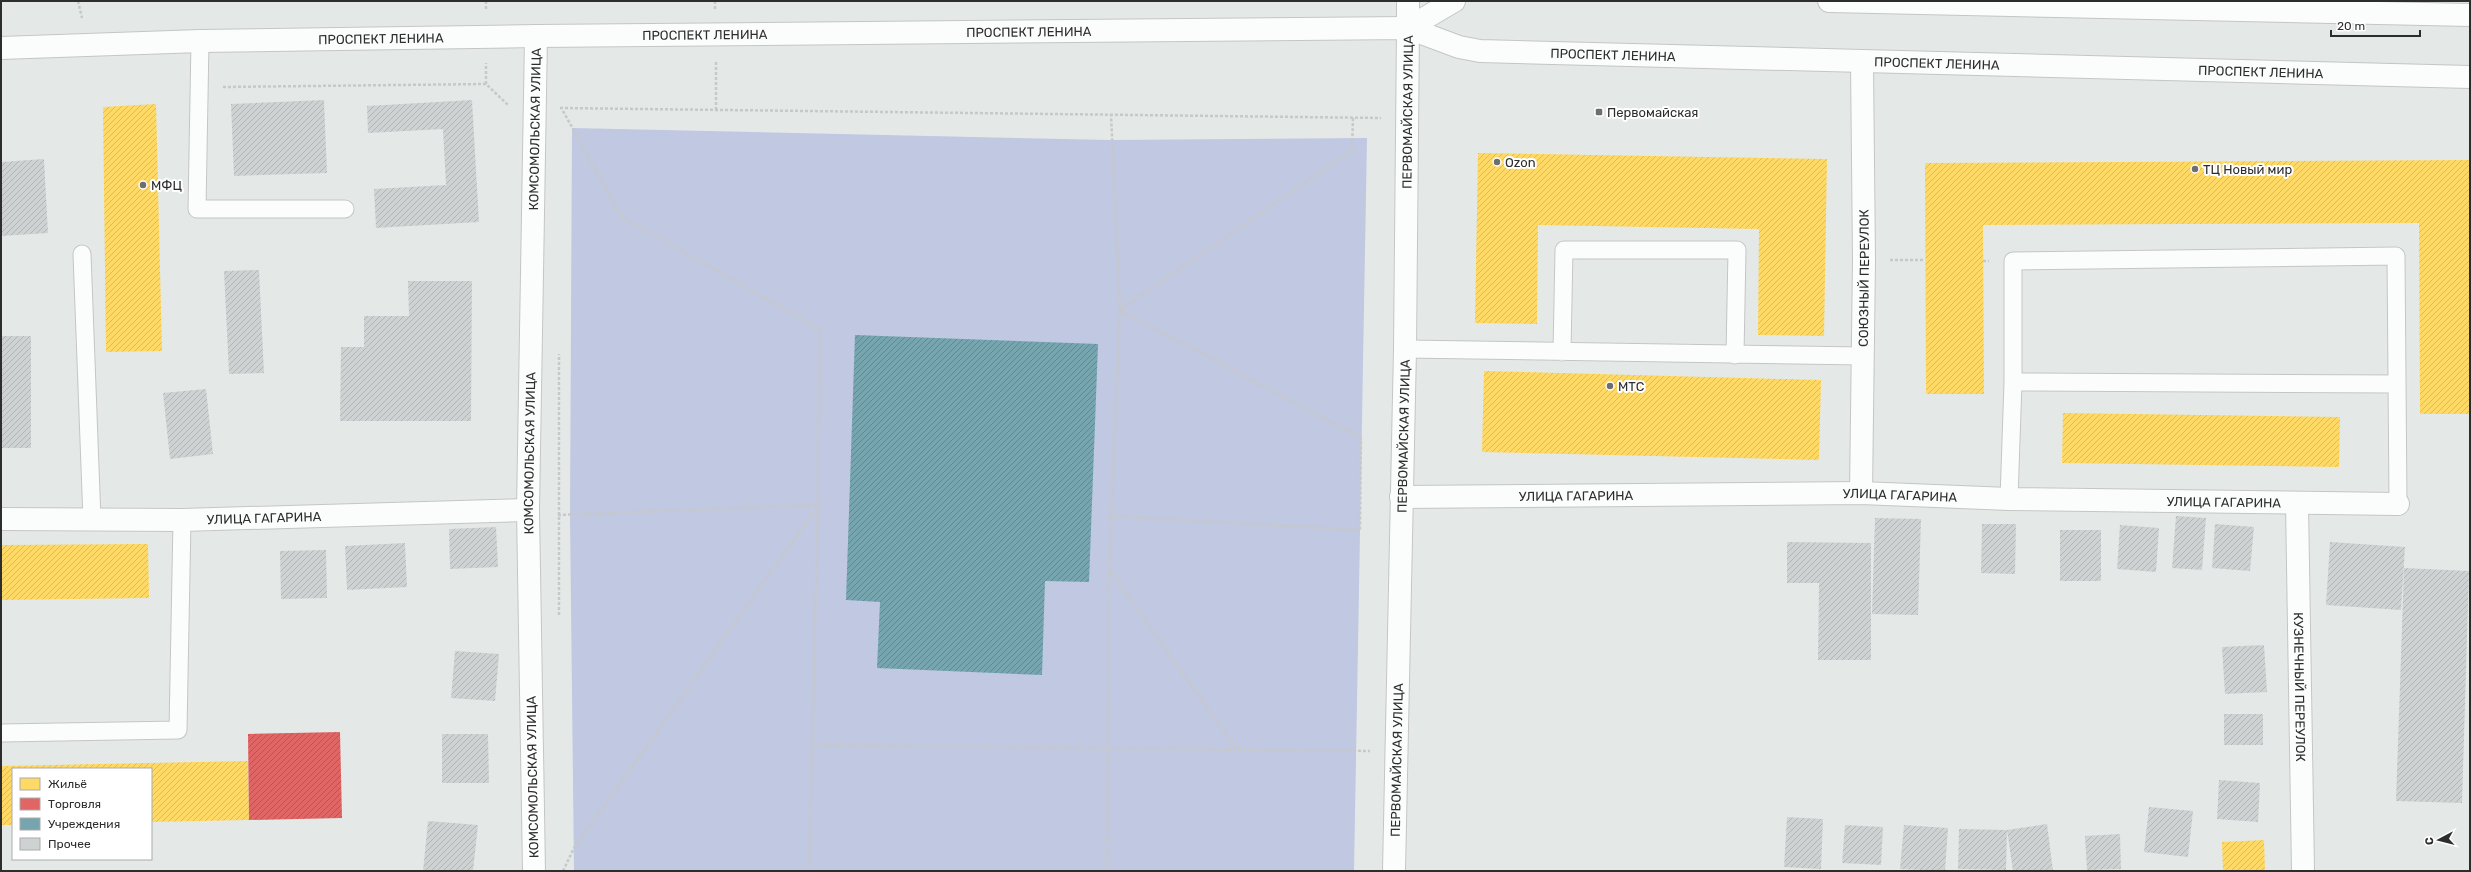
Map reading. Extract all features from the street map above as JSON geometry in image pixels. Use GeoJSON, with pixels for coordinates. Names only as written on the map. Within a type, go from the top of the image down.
{"type":"FeatureCollection","features":[{"type":"Feature","properties":{"kind":"street","name":"ПЕРВОМАЙСКАЯ УЛИЦА"},"geometry":{"type":"LineString","coordinates":[[1394,871],[1401,497],[1406,349],[1409,118],[1408,1]]}},
{"type":"Feature","properties":{"kind":"street","name":"ПРОСПЕКТ ЛЕНИНА"},"geometry":{"type":"LineString","coordinates":[[1408,28],[1454,1]]}},
{"type":"Feature","properties":{"kind":"street"},"geometry":{"type":"LineString","coordinates":[[1829,1],[2470,15]]}},
{"type":"Feature","properties":{"kind":"street","name":"ПРОСПЕКТ ЛЕНИНА"},"geometry":{"type":"LineString","coordinates":[[1,48],[200,41],[536,36],[1408,28],[1459,47],[1480,51],[1862,63],[2470,77]]}},
{"type":"Feature","properties":{"kind":"street","name":"КОМСОМОЛЬСКАЯ УЛИЦА"},"geometry":{"type":"LineString","coordinates":[[534,871],[528,510],[536,36]]}},
{"type":"Feature","properties":{"kind":"street","name":"СОЮЗНЫЙ ПЕРЕУЛОК"},"geometry":{"type":"LineString","coordinates":[[1861,493],[1864,260],[1862,63]]}},
{"type":"Feature","properties":{"kind":"street","name":"УЛИЦА ГАГАРИНА"},"geometry":{"type":"LineString","coordinates":[[1401,497],[1861,493],[2009,499],[2297,504],[2398,504]]}},
{"type":"Feature","properties":{"kind":"street","name":"КУЗНЕЧНЫЙ ПЕРЕУЛОК"},"geometry":{"type":"LineString","coordinates":[[2297,504],[2303,871]]}},
{"type":"Feature","properties":{"kind":"street","name":"УЛИЦА ГАГАРИНА"},"geometry":{"type":"LineString","coordinates":[[1,519],[182,520],[528,510]]}},
{"type":"Feature","properties":{"kind":"lane"},"geometry":{"type":"LineString","coordinates":[[200,41],[197,209],[345,209]]}},
{"type":"Feature","properties":{"kind":"lane"},"geometry":{"type":"LineString","coordinates":[[1562,352],[1564,250],[1737,250],[1736,355]]}},
{"type":"Feature","properties":{"kind":"lane"},"geometry":{"type":"LineString","coordinates":[[82,254],[92,520]]}},
{"type":"Feature","properties":{"kind":"lane"},"geometry":{"type":"LineString","coordinates":[[2009,499],[2013,382],[2013,261],[2396,256],[2398,504]]}},
{"type":"Feature","properties":{"kind":"lane"},"geometry":{"type":"LineString","coordinates":[[1406,349],[1863,356]]}},
{"type":"Feature","properties":{"kind":"lane"},"geometry":{"type":"LineString","coordinates":[[2013,382],[2397,384]]}},
{"type":"Feature","properties":{"kind":"lane"},"geometry":{"type":"LineString","coordinates":[[1,733],[178,730],[182,520]]}},
{"type":"Feature","properties":{"kind":"path"},"geometry":{"type":"LineString","coordinates":[[199,88],[486,84],[510,107],[1409,118]]}},
{"type":"Feature","properties":{"kind":"path"},"geometry":{"type":"LineString","coordinates":[[561,108],[561,116]]}},
{"type":"Feature","properties":{"kind":"path"},"geometry":{"type":"LineString","coordinates":[[561,108],[622,217],[820,329],[818,505],[809,871]]}},
{"type":"Feature","properties":{"kind":"path"},"geometry":{"type":"LineString","coordinates":[[1107,871],[1109,570],[1120,310],[1111,114]]}},
{"type":"Feature","properties":{"kind":"path"},"geometry":{"type":"LineString","coordinates":[[1120,310],[1352,150],[1353,118]]}},
{"type":"Feature","properties":{"kind":"path"},"geometry":{"type":"LineString","coordinates":[[1864,260],[1925,260]]}},
{"type":"Feature","properties":{"kind":"path"},"geometry":{"type":"LineString","coordinates":[[1111,516],[1360,530],[1362,438],[1120,310]]}},
{"type":"Feature","properties":{"kind":"path"},"geometry":{"type":"LineString","coordinates":[[558,618],[560,348]]}},
{"type":"Feature","properties":{"kind":"path"},"geometry":{"type":"LineString","coordinates":[[558,516],[818,505]]}},
{"type":"Feature","properties":{"kind":"path"},"geometry":{"type":"LineString","coordinates":[[563,871],[574,848],[818,505]]}},
{"type":"Feature","properties":{"kind":"path"},"geometry":{"type":"LineString","coordinates":[[1109,570],[1236,750]]}},
{"type":"Feature","properties":{"kind":"path"},"geometry":{"type":"LineString","coordinates":[[813,745],[1396,751]]}},
{"type":"Feature","properties":{"kind":"shaded area"},"geometry":{"type":"Polygon","coordinates":[[[572,128],[1111,140],[1367,138],[1354,871],[574,871],[570,516],[572,128]]]}},
{"type":"Feature","properties":{"kind":"building: Жильё"},"geometry":{"type":"Polygon","coordinates":[[[156,104],[162,351],[106,352],[103,107],[156,104]]]}},
{"type":"Feature","properties":{"kind":"building: Жильё"},"geometry":{"type":"Polygon","coordinates":[[[1478,153],[1827,159],[1824,336],[1758,335],[1759,229],[1538,225],[1537,324],[1475,323],[1478,153]]]}},
{"type":"Feature","properties":{"kind":"building: Жильё"},"geometry":{"type":"Polygon","coordinates":[[[2470,160],[2470,414],[2420,414],[2419,223],[1983,225],[1984,394],[1926,394],[1925,163],[2470,160]]]}},
{"type":"Feature","properties":{"kind":"building: Жильё"},"geometry":{"type":"Polygon","coordinates":[[[1484,371],[1821,380],[1819,460],[1482,452],[1484,371]]]}},
{"type":"Feature","properties":{"kind":"building: Жильё"},"geometry":{"type":"Polygon","coordinates":[[[2063,413],[2340,417],[2339,467],[2062,463],[2063,413]]]}},
{"type":"Feature","properties":{"kind":"building: Жильё"},"geometry":{"type":"Polygon","coordinates":[[[148,544],[149,598],[1,600],[1,545],[148,544]]]}},
{"type":"Feature","properties":{"kind":"building: Жильё"},"geometry":{"type":"Polygon","coordinates":[[[248,761],[249,820],[152,822],[152,768],[12,768],[12,825],[1,825],[1,766],[248,761]]]}},
{"type":"Feature","properties":{"kind":"building: Жильё"},"geometry":{"type":"Polygon","coordinates":[[[2264,840],[2265,871],[2223,871],[2222,842],[2264,840]]]}},
{"type":"Feature","properties":{"kind":"building: Торговля"},"geometry":{"type":"Polygon","coordinates":[[[340,732],[342,818],[249,820],[248,734],[340,732]]]}},
{"type":"Feature","properties":{"kind":"building: Учреждения"},"geometry":{"type":"Polygon","coordinates":[[[855,335],[1098,344],[1089,582],[1045,581],[1042,675],[877,668],[880,602],[846,600],[855,335]]]}},
{"type":"Feature","properties":{"kind":"building: Прочее"},"geometry":{"type":"Polygon","coordinates":[[[324,100],[327,173],[234,176],[231,104],[324,100]]]}},
{"type":"Feature","properties":{"kind":"building: Прочее"},"geometry":{"type":"Polygon","coordinates":[[[472,100],[479,222],[376,228],[374,189],[446,185],[443,129],[368,133],[367,106],[472,100]]]}},
{"type":"Feature","properties":{"kind":"building: Прочее"},"geometry":{"type":"Polygon","coordinates":[[[44,159],[48,233],[1,236],[1,162],[44,159]]]}},
{"type":"Feature","properties":{"kind":"building: Прочее"},"geometry":{"type":"Polygon","coordinates":[[[259,270],[264,373],[229,374],[224,271],[259,270]]]}},
{"type":"Feature","properties":{"kind":"building: Прочее"},"geometry":{"type":"Polygon","coordinates":[[[408,281],[472,281],[471,421],[340,421],[341,347],[364,347],[364,316],[409,316],[408,281]]]}},
{"type":"Feature","properties":{"kind":"building: Прочее"},"geometry":{"type":"Polygon","coordinates":[[[1,336],[31,336],[31,448],[1,448],[1,336]]]}},
{"type":"Feature","properties":{"kind":"building: Прочее"},"geometry":{"type":"Polygon","coordinates":[[[206,389],[213,454],[170,459],[163,393],[206,389]]]}},
{"type":"Feature","properties":{"kind":"building: Прочее"},"geometry":{"type":"Polygon","coordinates":[[[2176,516],[2206,518],[2202,570],[2172,568],[2176,516]]]}},
{"type":"Feature","properties":{"kind":"building: Прочее"},"geometry":{"type":"Polygon","coordinates":[[[1875,518],[1921,519],[1918,615],[1872,614],[1875,518]]]}},
{"type":"Feature","properties":{"kind":"building: Прочее"},"geometry":{"type":"Polygon","coordinates":[[[1982,524],[2016,524],[2015,574],[1981,573],[1982,524]]]}},
{"type":"Feature","properties":{"kind":"building: Прочее"},"geometry":{"type":"Polygon","coordinates":[[[2215,524],[2254,527],[2250,571],[2212,568],[2215,524]]]}},
{"type":"Feature","properties":{"kind":"building: Прочее"},"geometry":{"type":"Polygon","coordinates":[[[2120,525],[2159,528],[2156,572],[2117,569],[2120,525]]]}},
{"type":"Feature","properties":{"kind":"building: Прочее"},"geometry":{"type":"Polygon","coordinates":[[[496,527],[498,567],[450,569],[449,529],[496,527]]]}},
{"type":"Feature","properties":{"kind":"building: Прочее"},"geometry":{"type":"Polygon","coordinates":[[[2060,530],[2101,530],[2101,581],[2060,581],[2060,530]]]}},
{"type":"Feature","properties":{"kind":"building: Прочее"},"geometry":{"type":"Polygon","coordinates":[[[1787,542],[1871,543],[1871,660],[1818,660],[1819,583],[1787,583],[1787,542]]]}},
{"type":"Feature","properties":{"kind":"building: Прочее"},"geometry":{"type":"Polygon","coordinates":[[[2330,542],[2405,547],[2401,610],[2326,605],[2330,542]]]}},
{"type":"Feature","properties":{"kind":"building: Прочее"},"geometry":{"type":"Polygon","coordinates":[[[405,543],[407,587],[347,590],[345,546],[405,543]]]}},
{"type":"Feature","properties":{"kind":"building: Прочее"},"geometry":{"type":"Polygon","coordinates":[[[326,550],[327,598],[281,599],[280,551],[326,550]]]}},
{"type":"Feature","properties":{"kind":"building: Прочее"},"geometry":{"type":"Polygon","coordinates":[[[2404,568],[2469,571],[2462,803],[2396,801],[2404,568]]]}},
{"type":"Feature","properties":{"kind":"building: Прочее"},"geometry":{"type":"Polygon","coordinates":[[[2264,645],[2267,692],[2225,694],[2222,647],[2264,645]]]}},
{"type":"Feature","properties":{"kind":"building: Прочее"},"geometry":{"type":"Polygon","coordinates":[[[455,651],[499,654],[495,701],[451,698],[455,651]]]}},
{"type":"Feature","properties":{"kind":"building: Прочее"},"geometry":{"type":"Polygon","coordinates":[[[2224,714],[2263,714],[2263,745],[2224,745],[2224,714]]]}},
{"type":"Feature","properties":{"kind":"building: Прочее"},"geometry":{"type":"Polygon","coordinates":[[[442,734],[488,734],[489,783],[442,783],[442,734]]]}},
{"type":"Feature","properties":{"kind":"building: Прочее"},"geometry":{"type":"Polygon","coordinates":[[[2219,780],[2260,783],[2258,822],[2217,819],[2219,780]]]}},
{"type":"Feature","properties":{"kind":"building: Прочее"},"geometry":{"type":"Polygon","coordinates":[[[2149,807],[2193,811],[2188,857],[2144,852],[2149,807]]]}},
{"type":"Feature","properties":{"kind":"building: Прочее"},"geometry":{"type":"Polygon","coordinates":[[[1787,817],[1823,819],[1821,869],[1784,867],[1787,817]]]}},
{"type":"Feature","properties":{"kind":"building: Прочее"},"geometry":{"type":"Polygon","coordinates":[[[428,821],[478,825],[473,871],[423,871],[428,821]]]}},
{"type":"Feature","properties":{"kind":"building: Прочее"},"geometry":{"type":"Polygon","coordinates":[[[2047,824],[2053,871],[2013,871],[2007,830],[2047,824]]]}},
{"type":"Feature","properties":{"kind":"building: Прочее"},"geometry":{"type":"Polygon","coordinates":[[[1845,825],[1883,827],[1881,865],[1842,863],[1845,825]]]}},
{"type":"Feature","properties":{"kind":"building: Прочее"},"geometry":{"type":"Polygon","coordinates":[[[1904,825],[1948,828],[1945,871],[1900,869],[1904,825]]]}},
{"type":"Feature","properties":{"kind":"building: Прочее"},"geometry":{"type":"Polygon","coordinates":[[[1959,829],[2007,830],[2006,870],[1958,869],[1959,829]]]}},
{"type":"Feature","properties":{"kind":"building: Прочее"},"geometry":{"type":"Polygon","coordinates":[[[2120,834],[2121,869],[2087,870],[2085,836],[2120,834]]]}},
{"type":"Feature","properties":{"kind":"place","name":"Первомайская"},"geometry":{"type":"Point","coordinates":[1599,112]}},
{"type":"Feature","properties":{"kind":"place","name":"Ozon"},"geometry":{"type":"Point","coordinates":[1497,162]}},
{"type":"Feature","properties":{"kind":"place","name":"ТЦ Новый мир"},"geometry":{"type":"Point","coordinates":[2195,169]}},
{"type":"Feature","properties":{"kind":"place","name":"МФЦ"},"geometry":{"type":"Point","coordinates":[143,185]}},
{"type":"Feature","properties":{"kind":"place","name":"МТС"},"geometry":{"type":"Point","coordinates":[1610,386]}}]}
